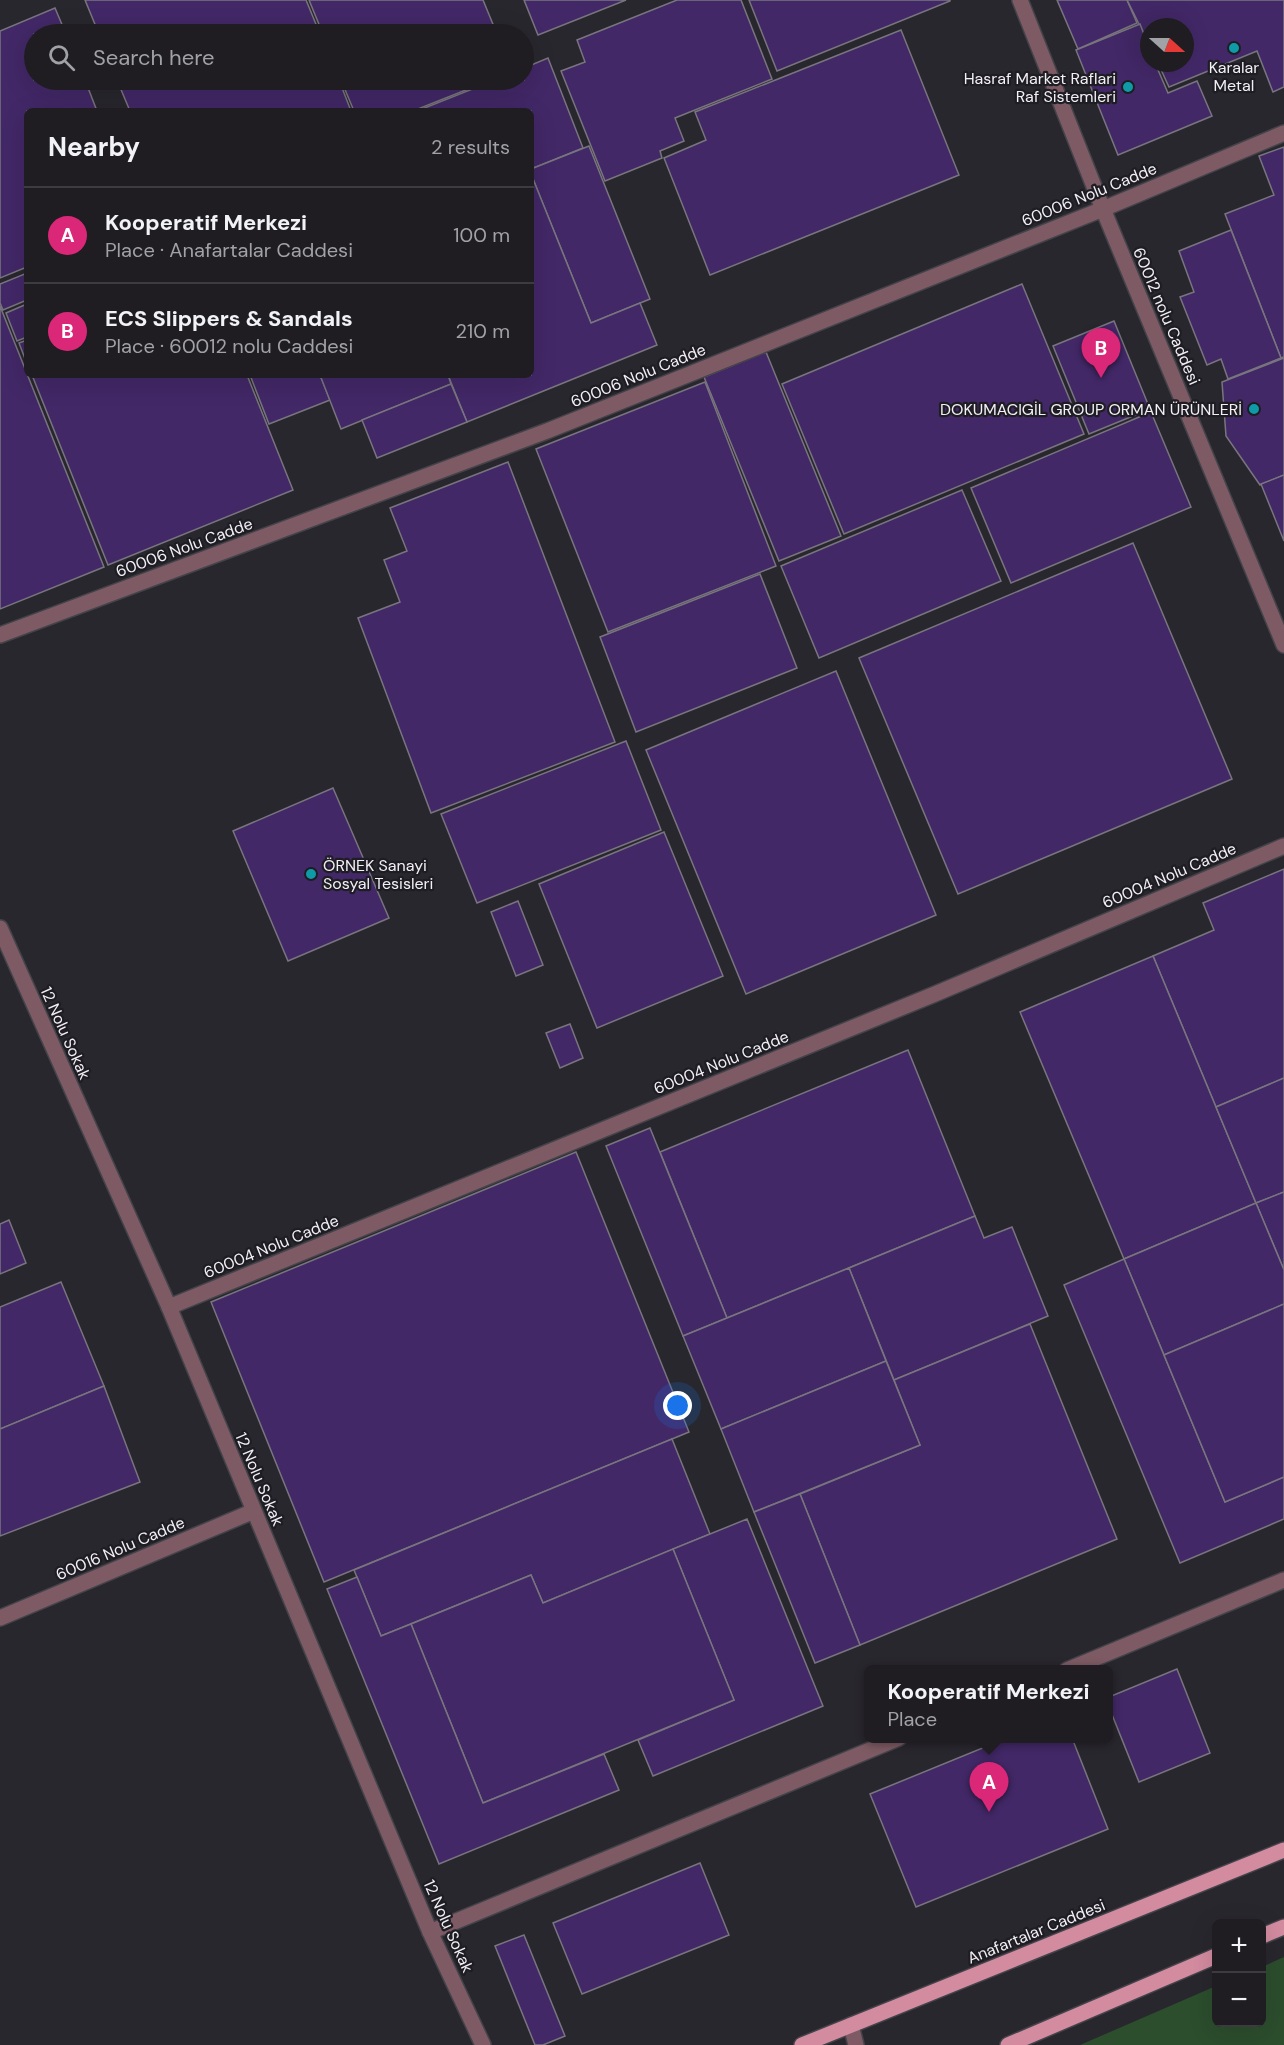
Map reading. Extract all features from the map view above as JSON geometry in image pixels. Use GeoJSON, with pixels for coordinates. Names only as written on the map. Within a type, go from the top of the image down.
{"type":"FeatureCollection","features":[{"type":"Feature","properties":{"kind":"main road","name":"Anafartalar Caddesi"},"geometry":{"type":"LineString","coordinates":[[802,2045],[1284,1850]]}},
{"type":"Feature","properties":{"kind":"main road"},"geometry":{"type":"LineString","coordinates":[[1266,1934],[1284,1927]]}},
{"type":"Feature","properties":{"kind":"main road"},"geometry":{"type":"LineString","coordinates":[[1008,2045],[1212,1958]]}},
{"type":"Feature","properties":{"kind":"street","name":"60012 nolu Caddesi"},"geometry":{"type":"LineString","coordinates":[[1020,0],[1103,209],[1284,645]]}},
{"type":"Feature","properties":{"kind":"street","name":"60006 Nolu Cadde"},"geometry":{"type":"LineString","coordinates":[[0,635],[547,431],[1103,209],[1284,133]]}},
{"type":"Feature","properties":{"kind":"street","name":"60004 Nolu Cadde"},"geometry":{"type":"LineString","coordinates":[[169,1307],[935,994],[1284,846]]}},
{"type":"Feature","properties":{"kind":"street","name":"12 Nolu Sokak"},"geometry":{"type":"LineString","coordinates":[[0,928],[169,1307],[430,1932],[483,2045]]}},
{"type":"Feature","properties":{"kind":"street","name":"60016 Nolu Cadde"},"geometry":{"type":"LineString","coordinates":[[0,1618],[254,1511]]}},
{"type":"Feature","properties":{"kind":"street"},"geometry":{"type":"LineString","coordinates":[[1079,1665],[1284,1580]]}},
{"type":"Feature","properties":{"kind":"street"},"geometry":{"type":"LineString","coordinates":[[430,1932],[887,1743]]}},
{"type":"Feature","properties":{"kind":"street"},"geometry":{"type":"LineString","coordinates":[[851,2025],[856,2045]]}},
{"type":"Feature","properties":{"kind":"green space"},"geometry":{"type":"Polygon","coordinates":[[[1284,1957],[1284,2045],[1080,2045],[1212,1988],[1212,2027],[1266,2027],[1266,1965],[1284,1957]]]}},
{"type":"Feature","properties":{"kind":"building"},"geometry":{"type":"Polygon","coordinates":[[[85,0],[306,0],[316,24],[95,24],[85,0]]]}},
{"type":"Feature","properties":{"kind":"building"},"geometry":{"type":"Polygon","coordinates":[[[309,0],[483,0],[493,24],[319,24],[309,0]]]}},
{"type":"Feature","properties":{"kind":"building"},"geometry":{"type":"Polygon","coordinates":[[[524,0],[626,0],[538,35],[524,0]]]}},
{"type":"Feature","properties":{"kind":"building"},"geometry":{"type":"Polygon","coordinates":[[[677,0],[741,0],[772,79],[675,118],[684,141],[660,151],[662,158],[605,181],[561,71],[585,62],[577,40],[677,0]]]}},
{"type":"Feature","properties":{"kind":"building"},"geometry":{"type":"Polygon","coordinates":[[[749,0],[950,0],[950,1],[777,71],[749,0]]]}},
{"type":"Feature","properties":{"kind":"building"},"geometry":{"type":"Polygon","coordinates":[[[1057,0],[1127,0],[1137,23],[1078,49],[1057,0]]]}},
{"type":"Feature","properties":{"kind":"building","name":"Karalar Metal"},"geometry":{"type":"Polygon","coordinates":[[[1127,0],[1284,0],[1284,87],[1273,92],[1257,51],[1169,87],[1162,72],[1194,72],[1194,18],[1140,18],[1140,26],[1127,0]]]}},
{"type":"Feature","properties":{"kind":"building"},"geometry":{"type":"Polygon","coordinates":[[[55,8],[62,24],[24,24],[24,90],[89,90],[96,108],[24,108],[24,268],[0,278],[0,31],[55,8]]]}},
{"type":"Feature","properties":{"kind":"building","name":"Hasraf Market Raflari Raf Sistemleri"},"geometry":{"type":"Polygon","coordinates":[[[1140,24],[1140,72],[1159,72],[1168,93],[1197,81],[1212,116],[1118,155],[1076,50],[1140,24]]]}},
{"type":"Feature","properties":{"kind":"building"},"geometry":{"type":"Polygon","coordinates":[[[901,30],[959,175],[710,275],[664,158],[706,140],[695,112],[901,30]]]}},
{"type":"Feature","properties":{"kind":"building"},"geometry":{"type":"Polygon","coordinates":[[[548,58],[583,148],[534,168],[534,108],[425,108],[470,90],[534,90],[534,64],[548,58]]]}},
{"type":"Feature","properties":{"kind":"building"},"geometry":{"type":"Polygon","coordinates":[[[121,90],[343,90],[350,108],[129,108],[121,90]]]}},
{"type":"Feature","properties":{"kind":"building"},"geometry":{"type":"Polygon","coordinates":[[[345,90],[466,90],[421,108],[353,108],[345,90]]]}},
{"type":"Feature","properties":{"kind":"building"},"geometry":{"type":"Polygon","coordinates":[[[589,146],[650,299],[591,323],[534,181],[534,168],[589,146]]]}},
{"type":"Feature","properties":{"kind":"building"},"geometry":{"type":"Polygon","coordinates":[[[1284,147],[1284,357],[1281,358],[1225,214],[1274,195],[1259,156],[1284,147]]]}},
{"type":"Feature","properties":{"kind":"building"},"geometry":{"type":"Polygon","coordinates":[[[534,181],[591,323],[640,303],[657,345],[467,422],[449,378],[534,378],[534,181]]]}},
{"type":"Feature","properties":{"kind":"building"},"geometry":{"type":"Polygon","coordinates":[[[1231,230],[1281,358],[1228,379],[1221,359],[1207,365],[1180,297],[1194,292],[1179,251],[1231,230]]]}},
{"type":"Feature","properties":{"kind":"building"},"geometry":{"type":"Polygon","coordinates":[[[24,274],[24,301],[3,310],[0,303],[0,284],[24,274]]]}},
{"type":"Feature","properties":{"kind":"building"},"geometry":{"type":"Polygon","coordinates":[[[1022,284],[1084,434],[844,534],[782,384],[1022,284]]]}},
{"type":"Feature","properties":{"kind":"building"},"geometry":{"type":"Polygon","coordinates":[[[24,305],[24,338],[17,341],[6,313],[24,305]]]}},
{"type":"Feature","properties":{"kind":"building"},"geometry":{"type":"Polygon","coordinates":[[[0,306],[24,366],[24,378],[29,378],[104,567],[0,609],[0,306]]]}},
{"type":"Feature","properties":{"kind":"building"},"geometry":{"type":"Polygon","coordinates":[[[1114,321],[1150,409],[1089,434],[1053,346],[1114,321]]]}},
{"type":"Feature","properties":{"kind":"building"},"geometry":{"type":"Polygon","coordinates":[[[24,341],[24,356],[19,343],[24,341]]]}},
{"type":"Feature","properties":{"kind":"building"},"geometry":{"type":"Polygon","coordinates":[[[766,352],[841,536],[779,561],[704,377],[766,352]]]}},
{"type":"Feature","properties":{"kind":"building","name":"DOKUMACIGİL GROUP ORMAN ÜRÜNLERİ"},"geometry":{"type":"Polygon","coordinates":[[[1284,358],[1284,475],[1260,485],[1226,436],[1222,382],[1284,358]]]}},
{"type":"Feature","properties":{"kind":"building"},"geometry":{"type":"Polygon","coordinates":[[[33,378],[248,378],[293,490],[108,565],[33,378]]]}},
{"type":"Feature","properties":{"kind":"building"},"geometry":{"type":"Polygon","coordinates":[[[251,378],[321,378],[330,400],[269,424],[251,378]]]}},
{"type":"Feature","properties":{"kind":"building"},"geometry":{"type":"Polygon","coordinates":[[[321,378],[449,378],[451,384],[341,429],[321,378]]]}},
{"type":"Feature","properties":{"kind":"building"},"geometry":{"type":"Polygon","coordinates":[[[705,382],[776,566],[608,632],[536,449],[705,382]]]}},
{"type":"Feature","properties":{"kind":"building"},"geometry":{"type":"Polygon","coordinates":[[[451,384],[467,422],[377,458],[362,420],[451,384]]]}},
{"type":"Feature","properties":{"kind":"building"},"geometry":{"type":"Polygon","coordinates":[[[1151,412],[1191,507],[1011,583],[971,488],[1151,412]]]}},
{"type":"Feature","properties":{"kind":"building"},"geometry":{"type":"Polygon","coordinates":[[[508,462],[615,742],[431,813],[358,618],[400,602],[384,560],[407,551],[390,508],[508,462]]]}},
{"type":"Feature","properties":{"kind":"building"},"geometry":{"type":"Polygon","coordinates":[[[1284,475],[1284,541],[1261,484],[1284,475]]]}},
{"type":"Feature","properties":{"kind":"building"},"geometry":{"type":"Polygon","coordinates":[[[962,490],[1001,581],[819,658],[781,566],[962,490]]]}},
{"type":"Feature","properties":{"kind":"building"},"geometry":{"type":"Polygon","coordinates":[[[1133,543],[1232,779],[958,894],[859,658],[1133,543]]]}},
{"type":"Feature","properties":{"kind":"building"},"geometry":{"type":"Polygon","coordinates":[[[760,574],[797,668],[636,732],[600,637],[760,574]]]}},
{"type":"Feature","properties":{"kind":"building"},"geometry":{"type":"Polygon","coordinates":[[[836,671],[936,915],[746,994],[646,750],[836,671]]]}},
{"type":"Feature","properties":{"kind":"building"},"geometry":{"type":"Polygon","coordinates":[[[626,741],[661,830],[477,903],[441,814],[626,741]]]}},
{"type":"Feature","properties":{"kind":"building","name":"ÖRNEK Sanayi Sosyal Tesisleri"},"geometry":{"type":"Polygon","coordinates":[[[333,788],[389,918],[288,961],[233,831],[333,788]]]}},
{"type":"Feature","properties":{"kind":"building"},"geometry":{"type":"Polygon","coordinates":[[[664,832],[723,976],[597,1028],[539,884],[664,832]]]}},
{"type":"Feature","properties":{"kind":"building"},"geometry":{"type":"Polygon","coordinates":[[[1284,869],[1284,1078],[1216,1107],[1153,956],[1214,930],[1203,903],[1284,869]]]}},
{"type":"Feature","properties":{"kind":"building"},"geometry":{"type":"Polygon","coordinates":[[[518,901],[543,965],[516,976],[491,912],[518,901]]]}},
{"type":"Feature","properties":{"kind":"building"},"geometry":{"type":"Polygon","coordinates":[[[1153,956],[1256,1203],[1124,1259],[1020,1012],[1153,956]]]}},
{"type":"Feature","properties":{"kind":"building"},"geometry":{"type":"Polygon","coordinates":[[[570,1024],[583,1058],[560,1068],[546,1033],[570,1024]]]}},
{"type":"Feature","properties":{"kind":"building"},"geometry":{"type":"Polygon","coordinates":[[[908,1050],[975,1216],[727,1318],[660,1152],[908,1050]]]}},
{"type":"Feature","properties":{"kind":"building"},"geometry":{"type":"Polygon","coordinates":[[[1284,1078],[1284,1192],[1256,1203],[1216,1107],[1284,1078]]]}},
{"type":"Feature","properties":{"kind":"building"},"geometry":{"type":"Polygon","coordinates":[[[650,1128],[727,1318],[683,1336],[606,1146],[650,1128]]]}},
{"type":"Feature","properties":{"kind":"building"},"geometry":{"type":"Polygon","coordinates":[[[576,1152],[689,1432],[324,1582],[211,1302],[576,1152]]]}},
{"type":"Feature","properties":{"kind":"building"},"geometry":{"type":"Polygon","coordinates":[[[1284,1192],[1284,1270],[1256,1203],[1284,1192]]]}},
{"type":"Feature","properties":{"kind":"building"},"geometry":{"type":"Polygon","coordinates":[[[1256,1203],[1284,1270],[1284,1304],[1164,1355],[1124,1259],[1256,1203]]]}},
{"type":"Feature","properties":{"kind":"building"},"geometry":{"type":"Polygon","coordinates":[[[975,1216],[984,1238],[1012,1227],[1048,1316],[894,1380],[849,1268],[975,1216]]]}},
{"type":"Feature","properties":{"kind":"building"},"geometry":{"type":"Polygon","coordinates":[[[9,1220],[26,1263],[0,1274],[0,1224],[9,1220]]]}},
{"type":"Feature","properties":{"kind":"building"},"geometry":{"type":"Polygon","coordinates":[[[1124,1259],[1225,1502],[1284,1477],[1284,1519],[1180,1563],[1064,1285],[1124,1259]]]}},
{"type":"Feature","properties":{"kind":"building"},"geometry":{"type":"Polygon","coordinates":[[[849,1268],[886,1361],[721,1429],[683,1336],[849,1268]]]}},
{"type":"Feature","properties":{"kind":"building"},"geometry":{"type":"Polygon","coordinates":[[[61,1282],[104,1386],[0,1429],[0,1307],[61,1282]]]}},
{"type":"Feature","properties":{"kind":"building"},"geometry":{"type":"Polygon","coordinates":[[[1284,1304],[1284,1477],[1225,1502],[1164,1355],[1284,1304]]]}},
{"type":"Feature","properties":{"kind":"building"},"geometry":{"type":"Polygon","coordinates":[[[1030,1324],[1117,1539],[860,1645],[800,1494],[920,1445],[894,1380],[1030,1324]]]}},
{"type":"Feature","properties":{"kind":"building"},"geometry":{"type":"Polygon","coordinates":[[[886,1361],[920,1445],[754,1512],[721,1429],[886,1361]]]}},
{"type":"Feature","properties":{"kind":"building"},"geometry":{"type":"Polygon","coordinates":[[[104,1386],[140,1482],[0,1536],[0,1429],[104,1386]]]}},
{"type":"Feature","properties":{"kind":"building"},"geometry":{"type":"Polygon","coordinates":[[[672,1439],[710,1534],[543,1603],[531,1575],[381,1636],[354,1570],[672,1439]]]}},
{"type":"Feature","properties":{"kind":"building"},"geometry":{"type":"Polygon","coordinates":[[[800,1494],[860,1645],[815,1663],[754,1512],[800,1494]]]}},
{"type":"Feature","properties":{"kind":"building"},"geometry":{"type":"Polygon","coordinates":[[[747,1519],[823,1706],[653,1776],[638,1740],[734,1700],[673,1549],[747,1519]]]}},
{"type":"Feature","properties":{"kind":"building"},"geometry":{"type":"Polygon","coordinates":[[[673,1549],[734,1700],[483,1803],[411,1624],[531,1575],[543,1603],[673,1549]]]}},
{"type":"Feature","properties":{"kind":"building"},"geometry":{"type":"Polygon","coordinates":[[[357,1577],[381,1636],[411,1624],[483,1803],[604,1754],[619,1790],[439,1864],[327,1589],[357,1577]]]}},
{"type":"Feature","properties":{"kind":"building"},"geometry":{"type":"Polygon","coordinates":[[[1177,1669],[1210,1753],[1139,1782],[1113,1717],[1113,1695],[1177,1669]]]}},
{"type":"Feature","properties":{"kind":"building"},"geometry":{"type":"Polygon","coordinates":[[[995,1743],[1074,1743],[1108,1829],[916,1907],[870,1794],[995,1743]]]}},
{"type":"Feature","properties":{"kind":"building"},"geometry":{"type":"Polygon","coordinates":[[[700,1863],[729,1935],[582,1994],[553,1923],[700,1863]]]}},
{"type":"Feature","properties":{"kind":"building"},"geometry":{"type":"Polygon","coordinates":[[[524,1935],[565,2036],[543,2045],[535,2045],[495,1946],[524,1935]]]}},
{"type":"Feature","properties":{"kind":"place","name":"Karalar Metal"},"geometry":{"type":"Point","coordinates":[1234,48]}},
{"type":"Feature","properties":{"kind":"place","name":"Hasraf Market Raflari Raf Sistemleri"},"geometry":{"type":"Point","coordinates":[1128,87]}},
{"type":"Feature","properties":{"kind":"place","name":"ECS Slippers & Sandals"},"geometry":{"type":"Point","coordinates":[1101,378]}},
{"type":"Feature","properties":{"kind":"place","name":"DOKUMACIGİL GROUP ORMAN ÜRÜNLERİ"},"geometry":{"type":"Point","coordinates":[1254,409]}},
{"type":"Feature","properties":{"kind":"place","name":"ÖRNEK Sanayi Sosyal Tesisleri"},"geometry":{"type":"Point","coordinates":[311,874]}},
{"type":"Feature","properties":{"kind":"place","name":"Kooperatif Merkezi"},"geometry":{"type":"Point","coordinates":[989,1812]}}]}
